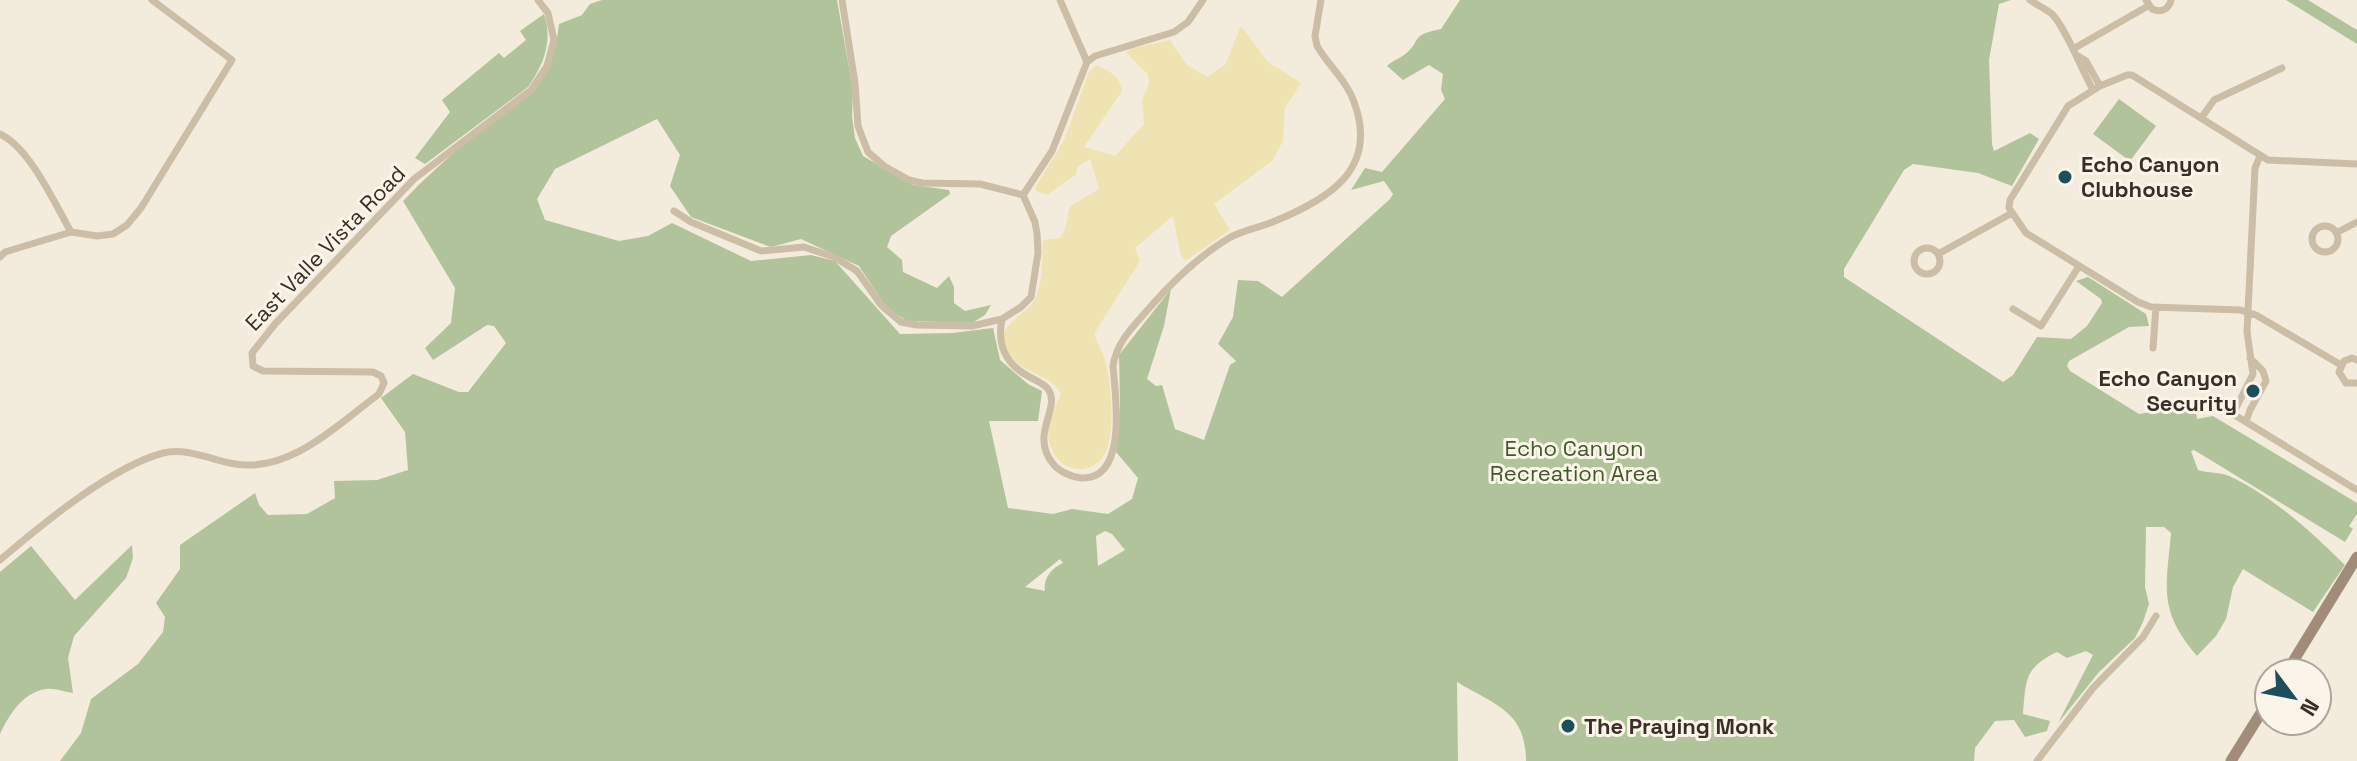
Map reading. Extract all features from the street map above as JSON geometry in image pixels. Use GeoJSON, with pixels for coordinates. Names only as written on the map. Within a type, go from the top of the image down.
{"type":"FeatureCollection","features":[{"type":"Feature","properties":{"kind":"street"},"geometry":{"type":"LineString","coordinates":[[0,257],[5,252],[71,232],[97,236],[113,234],[127,225],[141,208],[232,60],[152,0]]}},
{"type":"Feature","properties":{"kind":"street","name":"East Valle Vista Road"},"geometry":{"type":"LineString","coordinates":[[0,560],[62,510],[141,461],[166,452],[252,465],[284,458],[303,450],[379,394],[384,383],[381,376],[373,372],[263,371],[253,366],[252,353],[275,324],[414,179],[531,90],[547,66],[554,40],[548,13],[538,0]]}},
{"type":"Feature","properties":{"kind":"street"},"geometry":{"type":"LineString","coordinates":[[842,0],[855,83],[858,126],[868,152],[884,166],[909,180],[980,184],[1023,195]]}},
{"type":"Feature","properties":{"kind":"street"},"geometry":{"type":"LineString","coordinates":[[1060,0],[1087,62]]}},
{"type":"Feature","properties":{"kind":"street"},"geometry":{"type":"LineString","coordinates":[[1023,195],[1052,151],[1087,62],[1095,56],[1174,32],[1188,22],[1203,0]]}},
{"type":"Feature","properties":{"kind":"street"},"geometry":{"type":"LineString","coordinates":[[1002,319],[1000,338],[1005,355],[1016,368],[1050,390],[1053,400],[1043,443],[1046,454],[1057,469],[1066,474],[1083,478],[1093,476],[1107,464],[1115,446],[1113,366],[1121,340],[1176,278],[1213,248],[1328,194],[1353,169],[1358,155],[1360,130],[1354,101],[1317,46],[1315,36],[1321,0]]}},
{"type":"Feature","properties":{"kind":"street"},"geometry":{"type":"LineString","coordinates":[[2030,0],[2055,18],[2079,64],[2096,88]]}},
{"type":"Feature","properties":{"kind":"street"},"geometry":{"type":"LineString","coordinates":[[2075,53],[2147,3],[2160,11],[2168,7],[2171,0]]}},
{"type":"Feature","properties":{"kind":"street"},"geometry":{"type":"LineString","coordinates":[[2202,117],[2214,100],[2282,68]]}},
{"type":"Feature","properties":{"kind":"street"},"geometry":{"type":"LineString","coordinates":[[2341,365],[2248,312],[2156,307],[2138,302],[2026,233],[2012,213],[2010,200],[2068,106],[2122,76],[2132,75],[2274,162],[2357,164]]}},
{"type":"Feature","properties":{"kind":"street"},"geometry":{"type":"LineString","coordinates":[[0,134],[10,139],[37,173],[71,232]]}},
{"type":"Feature","properties":{"kind":"street"},"geometry":{"type":"LineString","coordinates":[[2260,156],[2255,168],[2248,312],[2247,342],[2252,378],[2233,414],[2357,490]]}},
{"type":"Feature","properties":{"kind":"street"},"geometry":{"type":"LineString","coordinates":[[674,211],[691,222],[761,251],[804,247],[834,257],[857,271],[881,305],[901,322],[960,326],[1002,319],[1027,302],[1033,291],[1037,234],[1023,195]]}},
{"type":"Feature","properties":{"kind":"street"},"geometry":{"type":"LineString","coordinates":[[1938,254],[2012,213]]}},
{"type":"Feature","properties":{"kind":"street"},"geometry":{"type":"LineString","coordinates":[[2336,233],[2357,222]]}},
{"type":"Feature","properties":{"kind":"street"},"geometry":{"type":"LineString","coordinates":[[2013,309],[2041,326],[2079,266]]}},
{"type":"Feature","properties":{"kind":"street"},"geometry":{"type":"LineString","coordinates":[[2153,348],[2156,307]]}},
{"type":"Feature","properties":{"kind":"street"},"geometry":{"type":"LineString","coordinates":[[2246,422],[2251,406],[2266,381],[2263,371],[2250,358]]}},
{"type":"Feature","properties":{"kind":"street"},"geometry":{"type":"LineString","coordinates":[[2357,360],[2347,359],[2339,372],[2341,379],[2350,384],[2357,383]]}},
{"type":"Feature","properties":{"kind":"street"},"geometry":{"type":"LineString","coordinates":[[2296,657],[2356,560]]}},
{"type":"Feature","properties":{"kind":"street"},"geometry":{"type":"LineString","coordinates":[[2037,761],[2093,688],[2143,637],[2156,616]]}},
{"type":"Feature","properties":{"kind":"street"},"geometry":{"type":"LineString","coordinates":[[2231,761],[2253,726]]}},
{"type":"Feature","properties":{"kind":"green space","name":"Echo Canyon Recreation Area"},"geometry":{"type":"Polygon","coordinates":[[[602,0],[837,0],[853,90],[855,138],[863,156],[913,185],[949,190],[950,194],[891,236],[887,247],[902,260],[903,272],[937,288],[949,276],[954,287],[954,303],[965,311],[991,305],[985,315],[972,323],[907,321],[886,307],[859,266],[801,239],[771,247],[691,217],[670,186],[680,155],[657,119],[555,169],[537,199],[545,220],[619,241],[648,236],[672,223],[751,261],[811,255],[835,261],[900,334],[993,328],[1000,360],[1028,384],[1042,391],[1038,421],[989,421],[1008,508],[1053,514],[1072,509],[1108,514],[1132,499],[1138,478],[1116,452],[1120,406],[1119,355],[1171,289],[1164,326],[1147,379],[1156,386],[1162,385],[1175,429],[1204,440],[1230,365],[1236,361],[1218,344],[1233,317],[1238,280],[1258,281],[1282,297],[1390,199],[1393,194],[1384,181],[1351,190],[1365,168],[1382,172],[1445,99],[1441,90],[1443,74],[1429,65],[1403,80],[1387,66],[1410,50],[1419,37],[1441,29],[1460,0],[2011,0],[1999,4],[1989,60],[1992,144],[1994,151],[2030,133],[2039,139],[2012,186],[1978,173],[1913,164],[1904,170],[1844,269],[1844,277],[2003,382],[2013,375],[2037,337],[2071,339],[2087,326],[2102,303],[2101,299],[2076,281],[2088,277],[2146,314],[2149,326],[2129,327],[2069,361],[2067,366],[2070,371],[2139,414],[2195,405],[2197,419],[2213,416],[2357,503],[2357,514],[2349,526],[2353,529],[2345,542],[2191,451],[2198,470],[2229,476],[2261,494],[2305,527],[2345,565],[2313,612],[2243,569],[2233,587],[2226,619],[2216,636],[2197,656],[2184,640],[2170,612],[2167,584],[2171,533],[2164,527],[2146,527],[2145,587],[2149,604],[2135,638],[2099,672],[2058,723],[2093,655],[2086,651],[2067,658],[2057,652],[2038,664],[2026,684],[2023,714],[2050,721],[2047,731],[2025,737],[2014,720],[1995,721],[1975,748],[1974,761],[1526,761],[1525,744],[1514,720],[1496,704],[1457,682],[1458,761],[60,761],[81,733],[91,699],[138,664],[163,632],[165,617],[156,603],[180,569],[180,545],[255,493],[259,505],[268,515],[307,514],[335,498],[334,481],[377,480],[408,470],[405,432],[381,398],[413,374],[459,392],[468,392],[506,343],[494,326],[487,325],[433,360],[425,348],[451,323],[455,288],[403,201],[472,137],[531,92],[549,66],[559,24],[582,15],[590,4],[602,0]],[[1105,531],[1096,536],[1098,566],[1125,550],[1112,534],[1105,531]],[[1060,559],[1025,587],[1045,591],[1049,574],[1063,563],[1060,559]]]}},
{"type":"Feature","properties":{"kind":"green space"},"geometry":{"type":"Polygon","coordinates":[[[2286,0],[2308,0],[2357,30],[2357,44],[2286,0]]]}},
{"type":"Feature","properties":{"kind":"green space"},"geometry":{"type":"Polygon","coordinates":[[[544,14],[547,43],[539,70],[528,87],[425,164],[415,158],[450,112],[442,100],[499,53],[504,58],[526,40],[520,31],[544,14]]]}},
{"type":"Feature","properties":{"kind":"green space"},"geometry":{"type":"Polygon","coordinates":[[[2119,99],[2156,126],[2130,161],[2093,134],[2119,99]]]}},
{"type":"Feature","properties":{"kind":"green space"},"geometry":{"type":"Polygon","coordinates":[[[132,545],[133,558],[126,578],[74,636],[68,658],[73,693],[49,689],[30,695],[12,712],[0,734],[0,572],[31,546],[75,600],[132,545]]]}},
{"type":"Feature","properties":{"kind":"sand"},"geometry":{"type":"Polygon","coordinates":[[[1241,26],[1268,62],[1301,83],[1285,108],[1283,141],[1272,161],[1214,204],[1230,230],[1185,261],[1180,253],[1173,216],[1135,248],[1140,261],[1094,334],[1106,363],[1109,383],[1111,423],[1108,447],[1097,463],[1089,468],[1072,468],[1052,451],[1048,435],[1049,423],[1061,394],[1045,378],[1023,368],[1011,358],[1004,348],[1003,339],[1010,324],[1036,297],[1041,276],[1043,240],[1060,238],[1070,206],[1099,189],[1090,159],[1077,167],[1077,174],[1047,195],[1036,191],[1036,186],[1064,140],[1089,72],[1097,65],[1117,78],[1122,91],[1084,147],[1115,156],[1144,124],[1142,100],[1149,84],[1148,75],[1126,52],[1170,40],[1187,65],[1208,77],[1226,63],[1241,26]]]}},
{"type":"Feature","properties":{"kind":"place","name":"Echo Canyon Clubhouse"},"geometry":{"type":"Point","coordinates":[2065,177]}},
{"type":"Feature","properties":{"kind":"place","name":"Echo Canyon Security"},"geometry":{"type":"Point","coordinates":[2253,391]}},
{"type":"Feature","properties":{"kind":"place","name":"The Praying Monk"},"geometry":{"type":"Point","coordinates":[1568,726]}}]}
